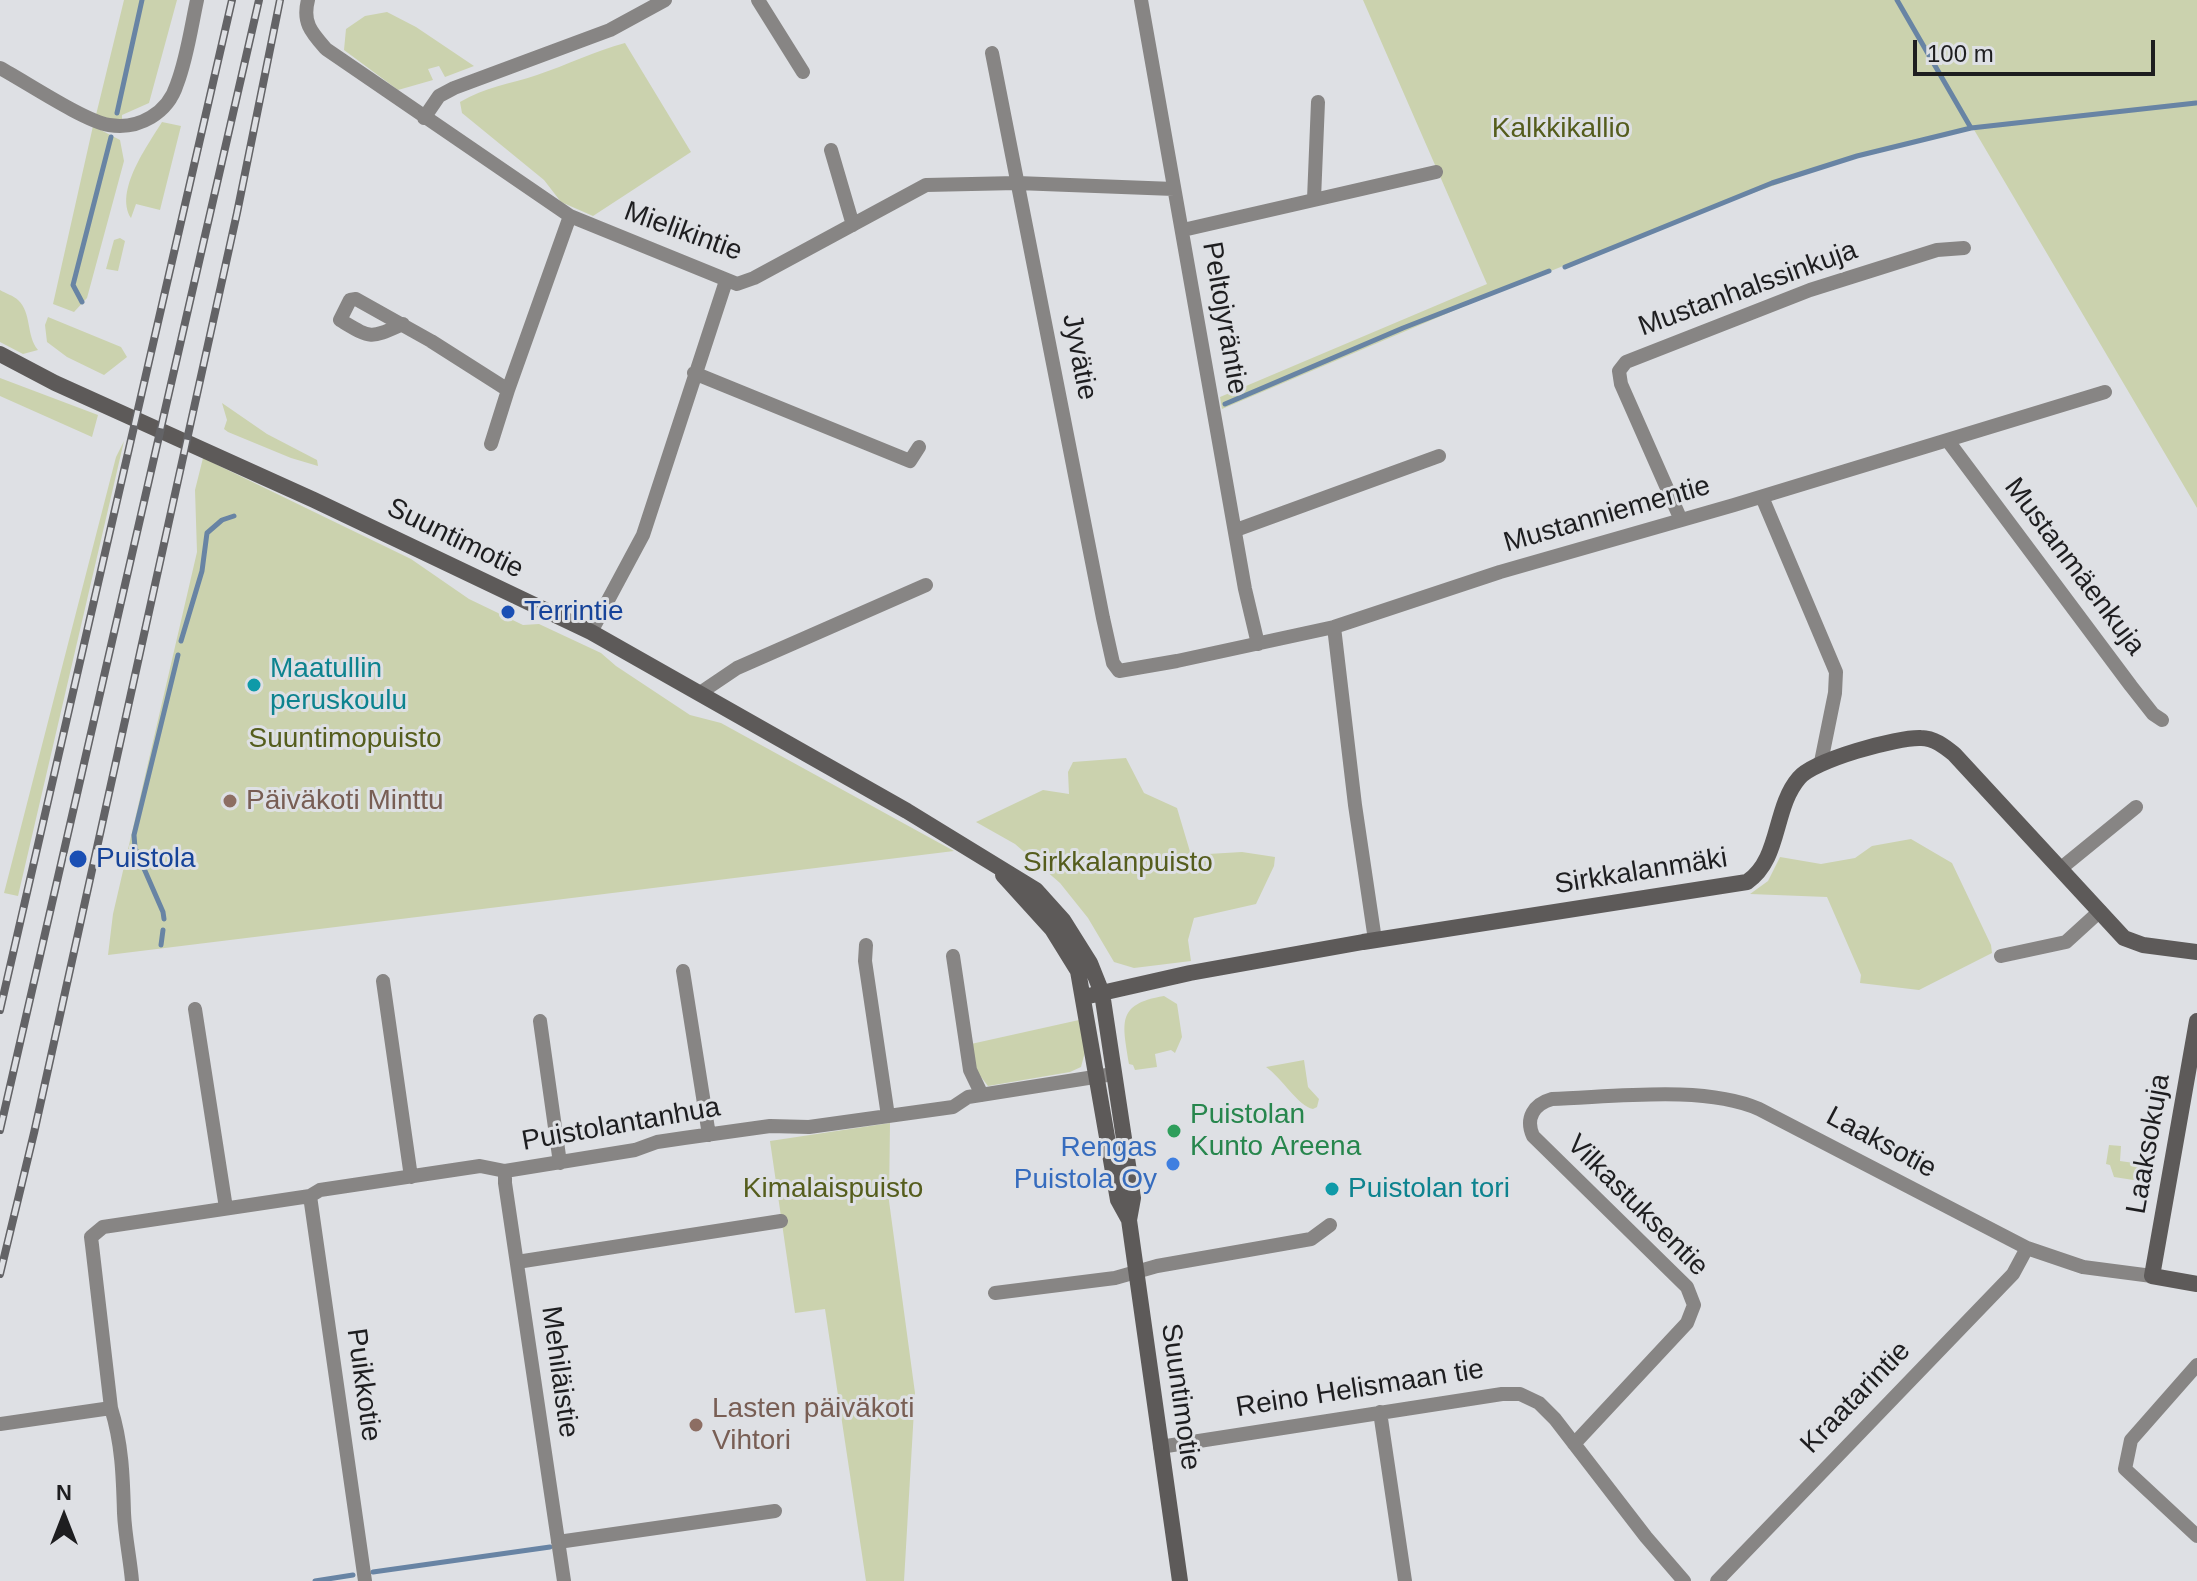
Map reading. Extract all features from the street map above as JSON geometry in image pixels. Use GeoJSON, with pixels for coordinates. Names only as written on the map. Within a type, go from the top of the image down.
{"type":"FeatureCollection","features":[{"type":"Feature","properties":{"kind":"main road","name":"Suuntimotie"},"geometry":{"type":"LineString","coordinates":[[0,354],[55,383],[314,500],[591,632],[988,859],[1036,890],[1063,920],[1090,963],[1102,993],[1133,1198],[1129,1220],[1180,1581]]}},
{"type":"Feature","properties":{"kind":"main road","name":"Suuntimotie"},"geometry":{"type":"LineString","coordinates":[[0,365],[55,383]]}},
{"type":"Feature","properties":{"kind":"main road","name":"Sirkkalanmäki"},"geometry":{"type":"LineString","coordinates":[[1084,997],[1190,973],[1375,940],[1747,882],[1765,863],[1797,780],[1821,762],[1904,739],[1932,740],[1954,754],[2124,938],[2197,952]]}},
{"type":"Feature","properties":{"kind":"main road","name":"Suuntimotie"},"geometry":{"type":"LineString","coordinates":[[988,859],[1052,929],[1078,971],[1118,1200],[1129,1220]]}},
{"type":"Feature","properties":{"kind":"main road","name":"Laaksokuja"},"geometry":{"type":"LineString","coordinates":[[2152,1276],[2197,1021]]}},
{"type":"Feature","properties":{"kind":"main road","name":"Laaksotie"},"geometry":{"type":"LineString","coordinates":[[2152,1276],[2197,1284]]}},
{"type":"Feature","properties":{"kind":"street"},"geometry":{"type":"LineString","coordinates":[[0,68],[98,121],[128,126],[140,123],[162,109],[177,84],[197,0]]}},
{"type":"Feature","properties":{"kind":"street","name":"Mielikintie"},"geometry":{"type":"LineString","coordinates":[[308,0],[305,20],[326,49],[570,216],[737,284],[926,185],[1017,183],[1174,189]]}},
{"type":"Feature","properties":{"kind":"street"},"geometry":{"type":"LineString","coordinates":[[424,118],[439,96],[447,92],[610,30],[665,0]]}},
{"type":"Feature","properties":{"kind":"street"},"geometry":{"type":"LineString","coordinates":[[758,0],[803,72]]}},
{"type":"Feature","properties":{"kind":"street","name":"Peltojyräntie"},"geometry":{"type":"LineString","coordinates":[[1141,0],[1245,589],[1258,644]]}},
{"type":"Feature","properties":{"kind":"street","name":"Jyvätie"},"geometry":{"type":"LineString","coordinates":[[992,53],[1103,618],[1113,663],[1119,671]]}},
{"type":"Feature","properties":{"kind":"street"},"geometry":{"type":"LineString","coordinates":[[1314,199],[1318,102]]}},
{"type":"Feature","properties":{"kind":"street"},"geometry":{"type":"LineString","coordinates":[[831,150],[853,225]]}},
{"type":"Feature","properties":{"kind":"street"},"geometry":{"type":"LineString","coordinates":[[1183,230],[1436,172]]}},
{"type":"Feature","properties":{"kind":"street"},"geometry":{"type":"LineString","coordinates":[[491,444],[570,216]]}},
{"type":"Feature","properties":{"kind":"street","name":"Mustanhalssinkuja"},"geometry":{"type":"LineString","coordinates":[[1681,520],[1621,384],[1619,371],[1626,362],[1810,290],[1937,250],[1964,248]]}},
{"type":"Feature","properties":{"kind":"street"},"geometry":{"type":"LineString","coordinates":[[591,632],[643,535],[726,281]]}},
{"type":"Feature","properties":{"kind":"street"},"geometry":{"type":"LineString","coordinates":[[403,324],[508,390]]}},
{"type":"Feature","properties":{"kind":"street"},"geometry":{"type":"LineString","coordinates":[[694,373],[914,465],[919,447]]}},
{"type":"Feature","properties":{"kind":"street","name":"Mustanniementie"},"geometry":{"type":"LineString","coordinates":[[1119,671],[1334,627],[1500,572],[1762,497],[2105,392]]}},
{"type":"Feature","properties":{"kind":"street","name":"Mustanmäenkuja"},"geometry":{"type":"LineString","coordinates":[[1948,441],[2131,686],[2153,714],[2162,720]]}},
{"type":"Feature","properties":{"kind":"street"},"geometry":{"type":"LineString","coordinates":[[1236,530],[1439,456]]}},
{"type":"Feature","properties":{"kind":"street"},"geometry":{"type":"LineString","coordinates":[[1762,497],[1836,672],[1835,693],[1821,762]]}},
{"type":"Feature","properties":{"kind":"street"},"geometry":{"type":"LineString","coordinates":[[700,693],[737,668],[926,585]]}},
{"type":"Feature","properties":{"kind":"street"},"geometry":{"type":"LineString","coordinates":[[1334,627],[1375,940]]}},
{"type":"Feature","properties":{"kind":"street"},"geometry":{"type":"LineString","coordinates":[[2060,869],[2136,807]]}},
{"type":"Feature","properties":{"kind":"street"},"geometry":{"type":"LineString","coordinates":[[2001,956],[2066,942],[2100,911]]}},
{"type":"Feature","properties":{"kind":"street"},"geometry":{"type":"LineString","coordinates":[[866,945],[865,961],[888,1116]]}},
{"type":"Feature","properties":{"kind":"street"},"geometry":{"type":"LineString","coordinates":[[953,956],[970,1070],[982,1095]]}},
{"type":"Feature","properties":{"kind":"street"},"geometry":{"type":"LineString","coordinates":[[683,971],[709,1135]]}},
{"type":"Feature","properties":{"kind":"street"},"geometry":{"type":"LineString","coordinates":[[383,981],[411,1177]]}},
{"type":"Feature","properties":{"kind":"street"},"geometry":{"type":"LineString","coordinates":[[195,1009],[226,1208]]}},
{"type":"Feature","properties":{"kind":"street"},"geometry":{"type":"LineString","coordinates":[[540,1021],[560,1163]]}},
{"type":"Feature","properties":{"kind":"street","name":"Puistolantanhua"},"geometry":{"type":"LineString","coordinates":[[111,1408],[91,1237],[103,1227],[310,1196],[320,1190],[480,1166],[505,1171],[635,1150],[657,1142],[770,1126],[809,1127],[953,1107],[968,1097],[1116,1074]]}},
{"type":"Feature","properties":{"kind":"street","name":"Laaksotie"},"geometry":{"type":"LineString","coordinates":[[1535,1108],[1552,1099],[1700,1095],[1738,1100],[2027,1248],[2083,1267],[2152,1276]]}},
{"type":"Feature","properties":{"kind":"street","name":"Vilkastuksentie"},"geometry":{"type":"LineString","coordinates":[[1535,1108],[1529,1124],[1533,1136],[1687,1287],[1694,1300],[1694,1310],[1687,1323],[1574,1444]]}},
{"type":"Feature","properties":{"kind":"street","name":"Mehiläistie"},"geometry":{"type":"LineString","coordinates":[[505,1171],[564,1581]]}},
{"type":"Feature","properties":{"kind":"street","name":"Puikkotie"},"geometry":{"type":"LineString","coordinates":[[310,1196],[365,1581]]}},
{"type":"Feature","properties":{"kind":"street"},"geometry":{"type":"LineString","coordinates":[[517,1262],[781,1221]]}},
{"type":"Feature","properties":{"kind":"street"},"geometry":{"type":"LineString","coordinates":[[995,1293],[1115,1278],[1311,1239],[1330,1225]]}},
{"type":"Feature","properties":{"kind":"street","name":"Kraatarintie"},"geometry":{"type":"LineString","coordinates":[[1717,1581],[2013,1274],[2027,1248]]}},
{"type":"Feature","properties":{"kind":"street"},"geometry":{"type":"LineString","coordinates":[[2197,1365],[2131,1440],[2125,1469],[2197,1536]]}},
{"type":"Feature","properties":{"kind":"street","name":"Reino Helismaan tie"},"geometry":{"type":"LineString","coordinates":[[1160,1447],[1502,1394],[1520,1394],[1539,1403],[1574,1444]]}},
{"type":"Feature","properties":{"kind":"street"},"geometry":{"type":"LineString","coordinates":[[0,1424],[111,1408],[118,1430],[132,1581]]}},
{"type":"Feature","properties":{"kind":"street"},"geometry":{"type":"LineString","coordinates":[[1380,1412],[1405,1581]]}},
{"type":"Feature","properties":{"kind":"street"},"geometry":{"type":"LineString","coordinates":[[1574,1444],[1684,1581]]}},
{"type":"Feature","properties":{"kind":"street"},"geometry":{"type":"LineString","coordinates":[[558,1542],[775,1511]]}},
{"type":"Feature","properties":{"kind":"green space"},"geometry":{"type":"Polygon","coordinates":[[[124,0],[177,0],[149,103],[122,115],[122,122],[96,115],[124,0]]]}},
{"type":"Feature","properties":{"kind":"green space","name":"Kalkkikallio"},"geometry":{"type":"Polygon","coordinates":[[[1363,0],[2197,0],[2197,508],[1973,128],[1844,161],[1701,211],[1493,294],[1222,409],[1220,397],[1487,284],[1363,0]]]}},
{"type":"Feature","properties":{"kind":"green space"},"geometry":{"type":"Polygon","coordinates":[[[387,12],[416,27],[474,66],[445,77],[439,66],[428,69],[433,80],[398,90],[344,50],[346,29],[365,16],[387,12]]]}},
{"type":"Feature","properties":{"kind":"green space"},"geometry":{"type":"Polygon","coordinates":[[[625,43],[691,152],[593,216],[561,202],[544,180],[462,113],[460,102],[479,93],[625,43]]]}},
{"type":"Feature","properties":{"kind":"green space"},"geometry":{"type":"Polygon","coordinates":[[[162,122],[181,126],[160,210],[136,204],[131,218],[127,207],[130,182],[162,122]]]}},
{"type":"Feature","properties":{"kind":"green space"},"geometry":{"type":"Polygon","coordinates":[[[93,126],[120,140],[124,161],[87,298],[74,312],[53,304],[93,126]]]}},
{"type":"Feature","properties":{"kind":"green space"},"geometry":{"type":"Polygon","coordinates":[[[120,238],[125,241],[118,271],[106,269],[114,240],[120,238]]]}},
{"type":"Feature","properties":{"kind":"green space"},"geometry":{"type":"Polygon","coordinates":[[[0,290],[22,305],[38,350],[23,354],[0,342],[0,290]]]}},
{"type":"Feature","properties":{"kind":"green space"},"geometry":{"type":"Polygon","coordinates":[[[48,317],[121,347],[127,357],[104,375],[67,357],[47,342],[45,325],[48,317]]]}},
{"type":"Feature","properties":{"kind":"green space"},"geometry":{"type":"Polygon","coordinates":[[[0,378],[98,415],[92,437],[0,396],[0,378]]]}},
{"type":"Feature","properties":{"kind":"green space"},"geometry":{"type":"Polygon","coordinates":[[[222,403],[267,434],[317,460],[318,466],[228,432],[224,429],[227,420],[222,403]]]}},
{"type":"Feature","properties":{"kind":"green space"},"geometry":{"type":"Polygon","coordinates":[[[124,441],[18,896],[4,893],[116,457],[124,441]]]}},
{"type":"Feature","properties":{"kind":"green space","name":"Suuntimopuisto"},"geometry":{"type":"Polygon","coordinates":[[[203,458],[411,559],[469,599],[523,625],[539,624],[601,653],[690,715],[721,723],[954,851],[108,955],[113,914],[197,552],[195,490],[203,458]]]}},
{"type":"Feature","properties":{"kind":"green space","name":"Sirkkalanpuisto"},"geometry":{"type":"Polygon","coordinates":[[[1126,758],[1144,793],[1177,808],[1191,855],[1242,852],[1275,857],[1274,866],[1256,904],[1194,918],[1188,940],[1191,961],[1134,968],[1114,962],[1088,918],[1060,883],[1015,844],[976,822],[1043,790],[1069,794],[1068,772],[1073,762],[1126,758]]]}},
{"type":"Feature","properties":{"kind":"green space"},"geometry":{"type":"Polygon","coordinates":[[[1911,839],[1952,863],[1992,953],[1919,990],[1860,983],[1861,975],[1827,897],[1750,894],[1768,881],[1780,857],[1821,864],[1855,858],[1872,846],[1911,839]]]}},
{"type":"Feature","properties":{"kind":"green space"},"geometry":{"type":"Polygon","coordinates":[[[1164,996],[1177,1004],[1182,1037],[1175,1053],[1171,1050],[1155,1054],[1157,1067],[1135,1070],[1129,1064],[1126,1018],[1137,1004],[1164,996]]]}},
{"type":"Feature","properties":{"kind":"green space"},"geometry":{"type":"Polygon","coordinates":[[[1079,1020],[1085,1052],[1081,1067],[1070,1072],[988,1086],[975,1069],[971,1044],[1079,1020]]]}},
{"type":"Feature","properties":{"kind":"green space"},"geometry":{"type":"Polygon","coordinates":[[[1304,1060],[1308,1087],[1319,1099],[1317,1107],[1313,1109],[1302,1103],[1266,1067],[1304,1060]]]}},
{"type":"Feature","properties":{"kind":"green space","name":"Kimalaispuisto"},"geometry":{"type":"Polygon","coordinates":[[[890,1123],[889,1201],[915,1393],[904,1581],[866,1581],[825,1309],[795,1313],[770,1141],[890,1123]]]}},
{"type":"Feature","properties":{"kind":"green space"},"geometry":{"type":"Polygon","coordinates":[[[2109,1145],[2121,1146],[2120,1161],[2141,1164],[2140,1181],[2114,1177],[2110,1165],[2106,1164],[2109,1145]]]}},
{"type":"Feature","properties":{"kind":"waterway"},"geometry":{"type":"LineString","coordinates":[[117,113],[142,0]]}},
{"type":"Feature","properties":{"kind":"waterway"},"geometry":{"type":"LineString","coordinates":[[1897,0],[1971,128]]}},
{"type":"Feature","properties":{"kind":"waterway"},"geometry":{"type":"LineString","coordinates":[[1565,267],[1772,183],[1857,156],[1971,128],[2196,103]]}},
{"type":"Feature","properties":{"kind":"waterway"},"geometry":{"type":"LineString","coordinates":[[82,302],[73,285],[111,137]]}},
{"type":"Feature","properties":{"kind":"waterway"},"geometry":{"type":"LineString","coordinates":[[1225,404],[1403,328],[1549,271]]}},
{"type":"Feature","properties":{"kind":"waterway"},"geometry":{"type":"LineString","coordinates":[[181,641],[202,571],[207,533],[222,520],[234,516]]}},
{"type":"Feature","properties":{"kind":"waterway"},"geometry":{"type":"LineString","coordinates":[[164,919],[135,848],[134,835],[178,655]]}},
{"type":"Feature","properties":{"kind":"waterway"},"geometry":{"type":"LineString","coordinates":[[161,945],[163,930]]}},
{"type":"Feature","properties":{"kind":"waterway"},"geometry":{"type":"LineString","coordinates":[[373,1572],[550,1547]]}},
{"type":"Feature","properties":{"kind":"waterway"},"geometry":{"type":"LineString","coordinates":[[315,1581],[353,1575]]}},
{"type":"Feature","properties":{"kind":"railway"},"geometry":{"type":"LineString","coordinates":[[0,1010],[232,0]]}},
{"type":"Feature","properties":{"kind":"railway"},"geometry":{"type":"LineString","coordinates":[[0,1130],[259,0]]}},
{"type":"Feature","properties":{"kind":"railway"},"geometry":{"type":"LineString","coordinates":[[0,1274],[34,1133],[237,213],[280,0]]}},
{"type":"Feature","properties":{"kind":"place","name":"Terrintie"},"geometry":{"type":"Point","coordinates":[508,612]}},
{"type":"Feature","properties":{"kind":"place","name":"Maatullin peruskoulu"},"geometry":{"type":"Point","coordinates":[254,685]}},
{"type":"Feature","properties":{"kind":"place","name":"Päiväkoti Minttu"},"geometry":{"type":"Point","coordinates":[230,801]}},
{"type":"Feature","properties":{"kind":"place","name":"Puistola"},"geometry":{"type":"Point","coordinates":[78,859]}},
{"type":"Feature","properties":{"kind":"place","name":"Puistolan Kunto Areena"},"geometry":{"type":"Point","coordinates":[1174,1131]}},
{"type":"Feature","properties":{"kind":"place","name":"Rengas Puistola Oy"},"geometry":{"type":"Point","coordinates":[1173,1164]}},
{"type":"Feature","properties":{"kind":"place","name":"Puistolan tori"},"geometry":{"type":"Point","coordinates":[1332,1189]}},
{"type":"Feature","properties":{"kind":"place","name":"Lasten päiväkoti Vihtori"},"geometry":{"type":"Point","coordinates":[696,1425]}}]}
